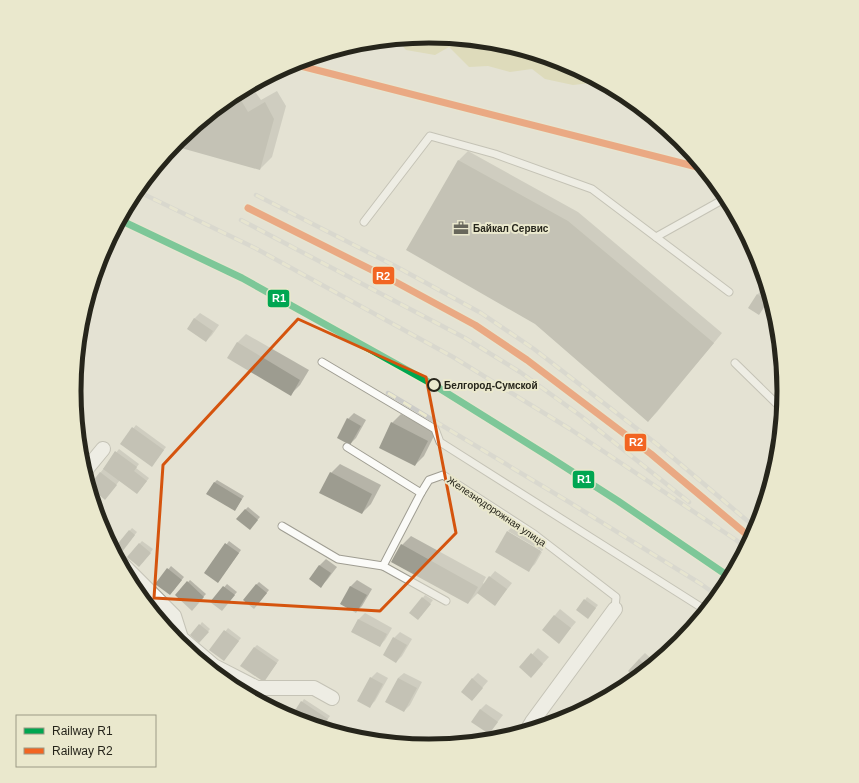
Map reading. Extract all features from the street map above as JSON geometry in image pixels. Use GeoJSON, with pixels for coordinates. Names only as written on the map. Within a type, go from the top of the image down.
{"type":"FeatureCollection","features":[{"type":"Feature","properties":{"kind":"street"},"geometry":{"type":"LineString","coordinates":[[89,465],[103,449]]}},
{"type":"Feature","properties":{"kind":"street"},"geometry":{"type":"LineString","coordinates":[[135,577],[174,616],[180,635]]}},
{"type":"Feature","properties":{"kind":"street"},"geometry":{"type":"LineString","coordinates":[[530,725],[615,609]]}},
{"type":"Feature","properties":{"kind":"street"},"geometry":{"type":"LineString","coordinates":[[216,667],[257,688],[314,688],[332,698]]}},
{"type":"Feature","properties":{"kind":"lane"},"geometry":{"type":"LineString","coordinates":[[364,222],[430,136],[495,154],[592,189],[729,292]]}},
{"type":"Feature","properties":{"kind":"lane"},"geometry":{"type":"LineString","coordinates":[[656,237],[721,201]]}},
{"type":"Feature","properties":{"kind":"lane"},"geometry":{"type":"LineString","coordinates":[[322,362],[435,429],[440,442],[703,608]]}},
{"type":"Feature","properties":{"kind":"lane"},"geometry":{"type":"LineString","coordinates":[[735,363],[777,405]]}},
{"type":"Feature","properties":{"kind":"lane"},"geometry":{"type":"LineString","coordinates":[[347,447],[421,493],[383,566]]}},
{"type":"Feature","properties":{"kind":"lane","name":"Железнодорожная улица"},"geometry":{"type":"LineString","coordinates":[[421,493],[429,480],[443,475],[534,534],[616,597],[615,609]]}},
{"type":"Feature","properties":{"kind":"lane"},"geometry":{"type":"LineString","coordinates":[[282,526],[338,558],[383,566],[446,601]]}},
{"type":"Feature","properties":{"kind":"highlighted area"},"geometry":{"type":"Polygon","coordinates":[[[298,319],[426,377],[456,533],[380,611],[154,598],[163,465],[298,319]]]}},
{"type":"Feature","properties":{"kind":"shaded area"},"geometry":{"type":"Polygon","coordinates":[[[430,43],[452,44],[497,50],[542,61],[584,79],[610,94],[591,83],[573,85],[545,79],[532,69],[510,72],[488,66],[469,67],[449,47],[435,55],[406,50],[401,45],[430,43]]]}},
{"type":"Feature","properties":{"kind":"building"},"geometry":{"type":"Polygon","coordinates":[[[240,99],[248,112],[265,102],[274,119],[260,170],[180,148],[217,115],[240,99]]]}},
{"type":"Feature","properties":{"kind":"building"},"geometry":{"type":"Polygon","coordinates":[[[458,160],[568,221],[714,343],[648,422],[535,324],[406,250],[458,160]]]}},
{"type":"Feature","properties":{"kind":"building"},"geometry":{"type":"Polygon","coordinates":[[[757,294],[766,299],[767,303],[759,315],[748,308],[757,294]]]}},
{"type":"Feature","properties":{"kind":"building"},"geometry":{"type":"Polygon","coordinates":[[[194,318],[213,331],[206,342],[187,329],[194,318]]]}},
{"type":"Feature","properties":{"kind":"building"},"geometry":{"type":"Polygon","coordinates":[[[237,342],[300,380],[291,396],[227,358],[237,342]]]}},
{"type":"Feature","properties":{"kind":"building"},"geometry":{"type":"Polygon","coordinates":[[[347,418],[361,426],[350,445],[337,438],[347,418]]]}},
{"type":"Feature","properties":{"kind":"building"},"geometry":{"type":"Polygon","coordinates":[[[391,422],[428,441],[415,466],[379,448],[391,422]]]}},
{"type":"Feature","properties":{"kind":"building"},"geometry":{"type":"Polygon","coordinates":[[[132,427],[164,450],[152,467],[120,444],[132,427]]]}},
{"type":"Feature","properties":{"kind":"building"},"geometry":{"type":"Polygon","coordinates":[[[115,451],[137,467],[134,471],[147,481],[137,494],[103,469],[115,451]]]}},
{"type":"Feature","properties":{"kind":"building"},"geometry":{"type":"Polygon","coordinates":[[[100,472],[117,485],[105,500],[96,492],[93,481],[100,472]]]}},
{"type":"Feature","properties":{"kind":"building"},"geometry":{"type":"Polygon","coordinates":[[[330,472],[372,494],[362,514],[319,493],[330,472]]]}},
{"type":"Feature","properties":{"kind":"building"},"geometry":{"type":"Polygon","coordinates":[[[214,482],[242,499],[235,511],[206,494],[214,482]]]}},
{"type":"Feature","properties":{"kind":"building"},"geometry":{"type":"Polygon","coordinates":[[[245,509],[258,520],[250,530],[236,519],[245,509]]]}},
{"type":"Feature","properties":{"kind":"building"},"geometry":{"type":"Polygon","coordinates":[[[129,530],[135,535],[122,552],[117,545],[129,530]]]}},
{"type":"Feature","properties":{"kind":"building"},"geometry":{"type":"Polygon","coordinates":[[[507,531],[541,551],[529,572],[495,552],[507,531]]]}},
{"type":"Feature","properties":{"kind":"building"},"geometry":{"type":"Polygon","coordinates":[[[139,543],[151,553],[139,567],[127,557],[139,543]]]}},
{"type":"Feature","properties":{"kind":"building"},"geometry":{"type":"Polygon","coordinates":[[[225,543],[239,553],[218,583],[204,573],[225,543]]]}},
{"type":"Feature","properties":{"kind":"building"},"geometry":{"type":"Polygon","coordinates":[[[401,544],[478,587],[468,604],[391,562],[401,544]]]}},
{"type":"Feature","properties":{"kind":"building"},"geometry":{"type":"Polygon","coordinates":[[[319,565],[331,573],[321,588],[309,579],[319,565]]]}},
{"type":"Feature","properties":{"kind":"building"},"geometry":{"type":"Polygon","coordinates":[[[167,568],[182,580],[170,595],[155,584],[167,568]]]}},
{"type":"Feature","properties":{"kind":"building"},"geometry":{"type":"Polygon","coordinates":[[[489,576],[507,589],[495,606],[477,593],[489,576]]]}},
{"type":"Feature","properties":{"kind":"building"},"geometry":{"type":"Polygon","coordinates":[[[187,581],[204,597],[192,611],[175,595],[187,581]]]}},
{"type":"Feature","properties":{"kind":"building"},"geometry":{"type":"Polygon","coordinates":[[[256,584],[267,593],[254,609],[243,600],[256,584]]]}},
{"type":"Feature","properties":{"kind":"building"},"geometry":{"type":"Polygon","coordinates":[[[223,586],[235,595],[222,611],[210,602],[223,586]]]}},
{"type":"Feature","properties":{"kind":"building"},"geometry":{"type":"Polygon","coordinates":[[[350,586],[367,595],[356,613],[340,604],[350,586]]]}},
{"type":"Feature","properties":{"kind":"building"},"geometry":{"type":"Polygon","coordinates":[[[422,597],[431,604],[418,620],[409,613],[422,597]]]}},
{"type":"Feature","properties":{"kind":"building"},"geometry":{"type":"Polygon","coordinates":[[[584,599],[596,608],[588,619],[576,610],[584,599]]]}},
{"type":"Feature","properties":{"kind":"building"},"geometry":{"type":"Polygon","coordinates":[[[554,615],[571,628],[559,644],[542,630],[554,615]]]}},
{"type":"Feature","properties":{"kind":"building"},"geometry":{"type":"Polygon","coordinates":[[[358,619],[387,634],[380,647],[351,632],[358,619]]]}},
{"type":"Feature","properties":{"kind":"building"},"geometry":{"type":"Polygon","coordinates":[[[199,624],[209,632],[199,643],[190,635],[199,624]]]}},
{"type":"Feature","properties":{"kind":"building"},"geometry":{"type":"Polygon","coordinates":[[[224,630],[239,641],[224,661],[209,650],[224,630]]]}},
{"type":"Feature","properties":{"kind":"building"},"geometry":{"type":"Polygon","coordinates":[[[393,637],[407,645],[396,663],[383,655],[393,637]]]}},
{"type":"Feature","properties":{"kind":"building"},"geometry":{"type":"Polygon","coordinates":[[[254,647],[277,663],[264,682],[240,666],[254,647]]]}},
{"type":"Feature","properties":{"kind":"building"},"geometry":{"type":"Polygon","coordinates":[[[531,653],[543,664],[531,678],[519,667],[531,653]]]}},
{"type":"Feature","properties":{"kind":"building"},"geometry":{"type":"Polygon","coordinates":[[[639,659],[646,665],[632,675],[628,671],[639,659]]]}},
{"type":"Feature","properties":{"kind":"building"},"geometry":{"type":"Polygon","coordinates":[[[370,677],[383,684],[370,708],[357,701],[370,677]]]}},
{"type":"Feature","properties":{"kind":"building"},"geometry":{"type":"Polygon","coordinates":[[[398,678],[417,688],[404,712],[385,702],[398,678]]]}},
{"type":"Feature","properties":{"kind":"building"},"geometry":{"type":"Polygon","coordinates":[[[472,678],[483,688],[472,701],[461,692],[472,678]]]}},
{"type":"Feature","properties":{"kind":"building"},"geometry":{"type":"Polygon","coordinates":[[[301,701],[328,719],[324,724],[294,712],[301,701]]]}},
{"type":"Feature","properties":{"kind":"building"},"geometry":{"type":"Polygon","coordinates":[[[480,709],[498,722],[489,734],[471,722],[480,709]]]}},
{"type":"Feature","properties":{"kind":"railway"},"geometry":{"type":"LineString","coordinates":[[143,194],[255,248],[453,357],[570,429],[742,545]]}},
{"type":"Feature","properties":{"kind":"railway"},"geometry":{"type":"LineString","coordinates":[[256,195],[397,267],[481,313],[534,349],[658,445],[751,524]]}},
{"type":"Feature","properties":{"kind":"railway"},"geometry":{"type":"LineString","coordinates":[[248,208],[392,280],[475,325],[527,360],[651,454],[747,535]]}},
{"type":"Feature","properties":{"kind":"railway"},"geometry":{"type":"LineString","coordinates":[[241,220],[465,338],[520,372],[581,416],[689,502]]}},
{"type":"Feature","properties":{"kind":"railway"},"geometry":{"type":"LineString","coordinates":[[388,393],[569,502],[714,593]]}},
{"type":"Feature","properties":{"kind":"rail line","name":"R2"},"geometry":{"type":"LineString","coordinates":[[304,67],[696,167]]}},
{"type":"Feature","properties":{"kind":"rail line","name":"R2"},"geometry":{"type":"LineString","coordinates":[[248,208],[392,280],[475,325],[527,360],[651,454],[747,535]]}},
{"type":"Feature","properties":{"kind":"rail line","name":"R1"},"geometry":{"type":"LineString","coordinates":[[125,222],[242,278],[434,385],[618,501],[726,574]]}},
{"type":"Feature","properties":{"kind":"place","name":"Байкал Сервис"},"geometry":{"type":"Point","coordinates":[461,228]}},
{"type":"Feature","properties":{"kind":"place","name":"Белгород-Сумской"},"geometry":{"type":"Point","coordinates":[434,385]}}]}
